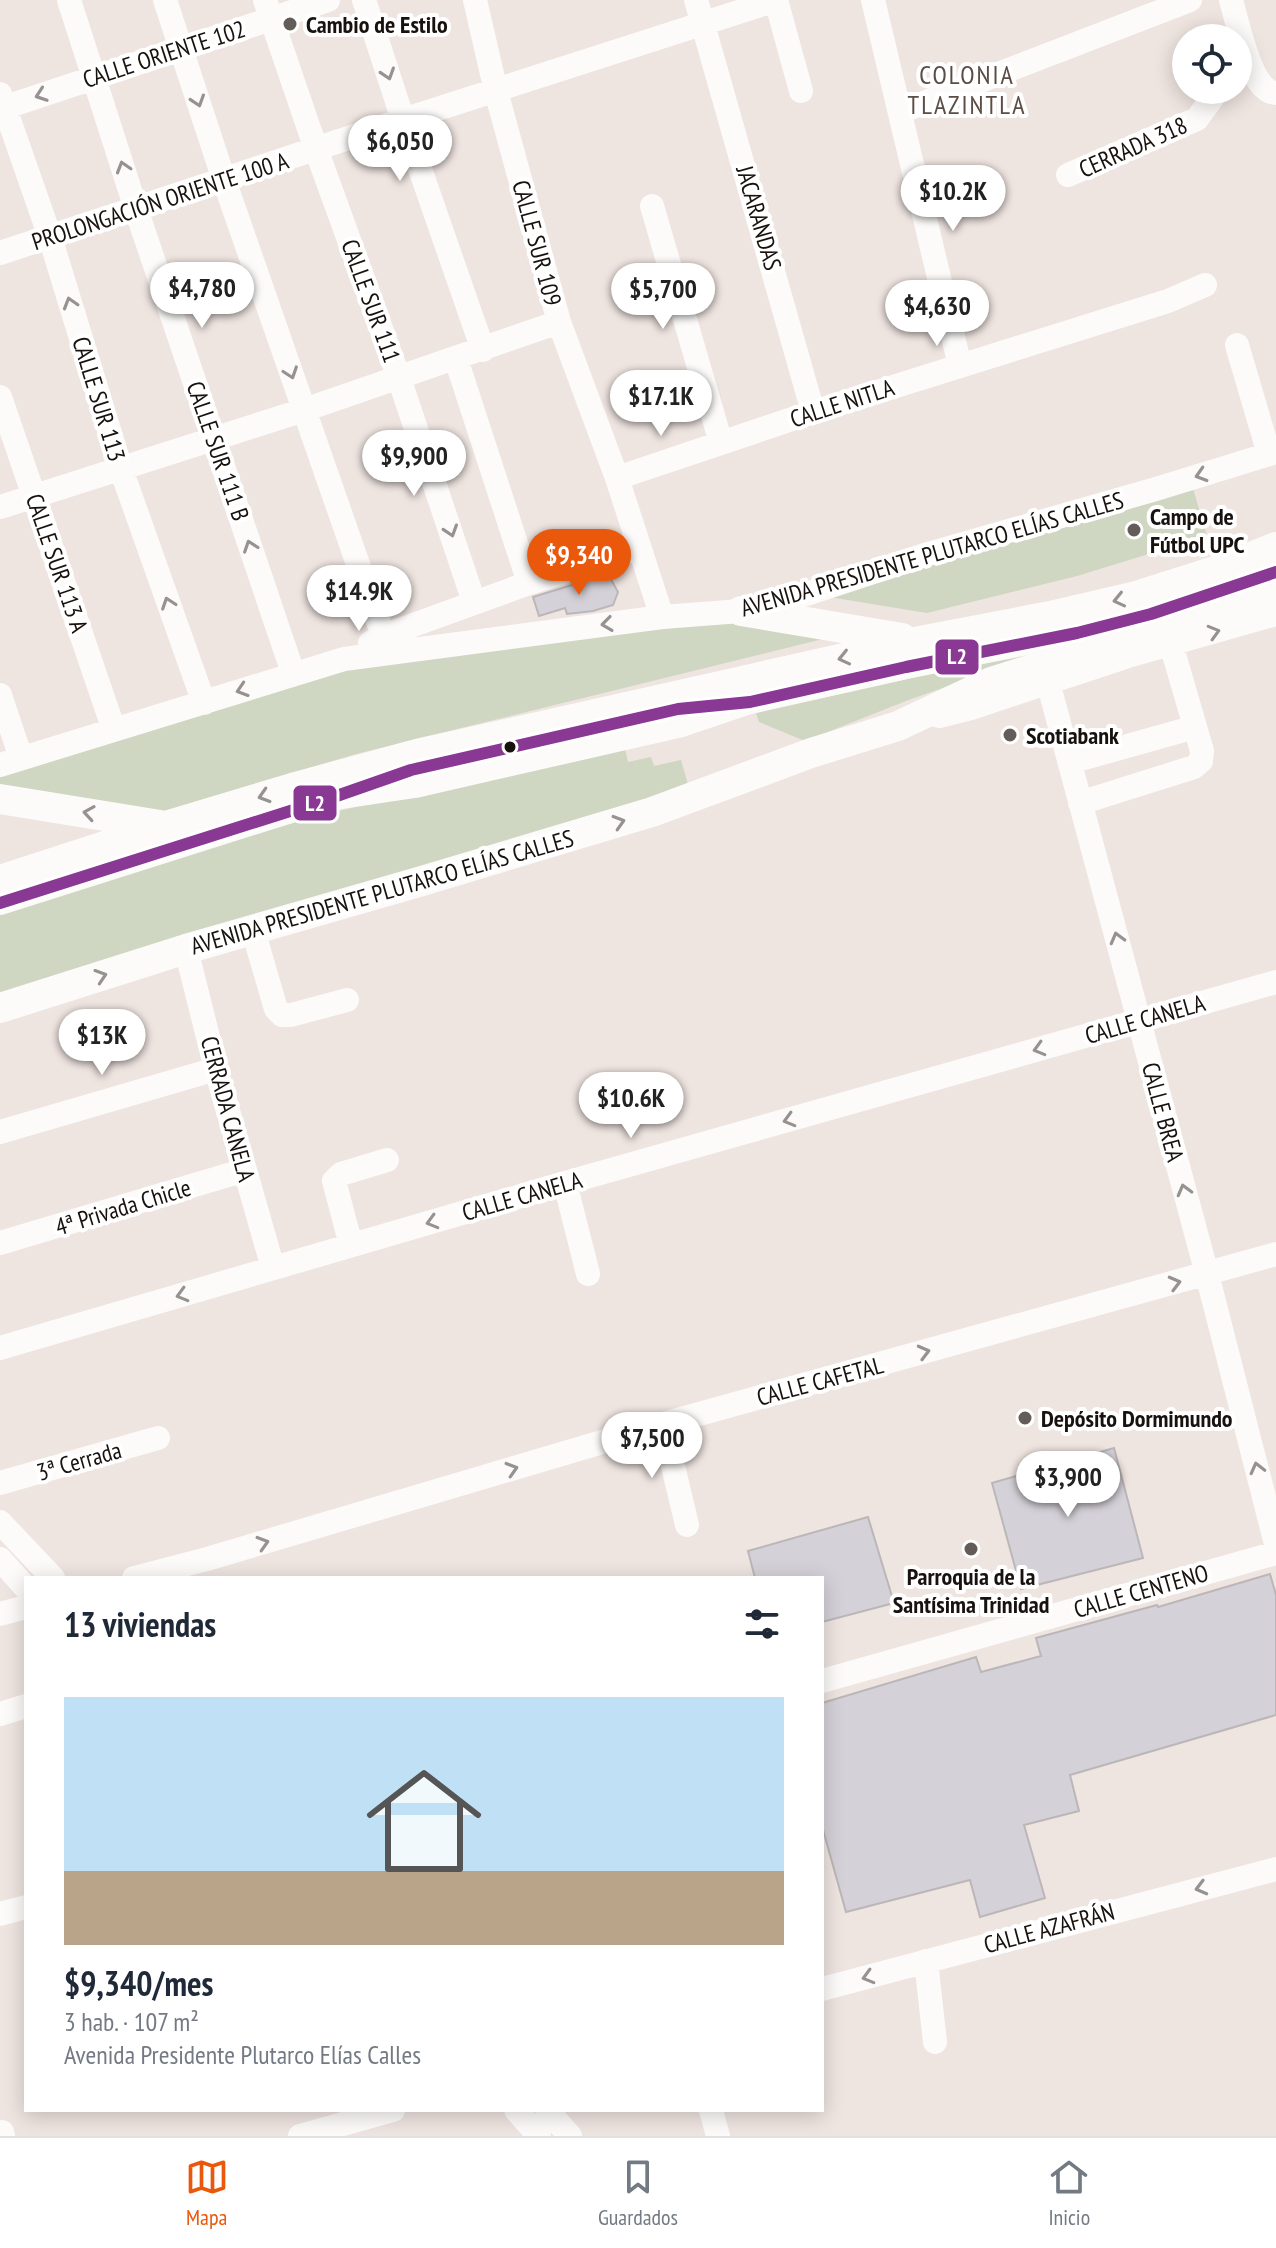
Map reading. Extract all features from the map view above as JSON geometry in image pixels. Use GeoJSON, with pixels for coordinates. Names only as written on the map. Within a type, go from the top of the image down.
{"type":"FeatureCollection","features":[{"type":"Feature","properties":{"kind":"main road"},"geometry":{"type":"LineString","coordinates":[[0,880],[166,826],[417,754],[920,641],[1136,596],[1221,569],[1276,547]]}},
{"type":"Feature","properties":{"kind":"main road","name":"AVENIDA PRESIDENTE PLUTARCO ELÍAS CALLES"},"geometry":{"type":"LineString","coordinates":[[0,1008],[186,949],[652,812],[811,753],[898,726],[991,682],[1237,605],[1276,589]]}},
{"type":"Feature","properties":{"kind":"main road"},"geometry":{"type":"LineString","coordinates":[[741,611],[920,641]]}},
{"type":"Feature","properties":{"kind":"main road"},"geometry":{"type":"LineString","coordinates":[[0,799],[166,826]]}},
{"type":"Feature","properties":{"kind":"street","name":"CALLE SUR 111 B"},"geometry":{"type":"LineString","coordinates":[[69,0],[136,209],[293,673]]}},
{"type":"Feature","properties":{"kind":"street"},"geometry":{"type":"LineString","coordinates":[[165,0],[224,180],[383,636]]}},
{"type":"Feature","properties":{"kind":"street","name":"CALLE ORIENTE 102"},"geometry":{"type":"LineString","coordinates":[[2,103],[181,49],[268,10],[328,0]]}},
{"type":"Feature","properties":{"kind":"street"},"geometry":{"type":"LineString","coordinates":[[364,0],[483,350]]}},
{"type":"Feature","properties":{"kind":"street","name":"CALLE SUR 109"},"geometry":{"type":"LineString","coordinates":[[475,0],[496,91],[559,322],[617,478],[662,617]]}},
{"type":"Feature","properties":{"kind":"street","name":"JACARANDAS"},"geometry":{"type":"LineString","coordinates":[[696,0],[813,412]]}},
{"type":"Feature","properties":{"kind":"street"},"geometry":{"type":"LineString","coordinates":[[776,0],[801,91]]}},
{"type":"Feature","properties":{"kind":"street","name":"PROLONGACIÓN ORIENTE 100 A"},"geometry":{"type":"LineString","coordinates":[[0,253],[776,0]]}},
{"type":"Feature","properties":{"kind":"street"},"geometry":{"type":"LineString","coordinates":[[873,0],[960,366]]}},
{"type":"Feature","properties":{"kind":"street"},"geometry":{"type":"LineString","coordinates":[[900,112],[1190,0]]}},
{"type":"Feature","properties":{"kind":"street"},"geometry":{"type":"LineString","coordinates":[[1231,0],[1236,24]]}},
{"type":"Feature","properties":{"kind":"street","name":"CALLE SUR 111"},"geometry":{"type":"LineString","coordinates":[[268,10],[399,378],[474,602]]}},
{"type":"Feature","properties":{"kind":"street"},"geometry":{"type":"LineString","coordinates":[[1252,73],[1267,91],[1276,93]]}},
{"type":"Feature","properties":{"kind":"street","name":"CALLE SUR 113"},"geometry":{"type":"LineString","coordinates":[[2,103],[50,237],[121,469],[204,703]]}},
{"type":"Feature","properties":{"kind":"street","name":"CERRADA 318"},"geometry":{"type":"LineString","coordinates":[[1068,175],[1197,119],[1208,104]]}},
{"type":"Feature","properties":{"kind":"street"},"geometry":{"type":"LineString","coordinates":[[652,206],[721,443]]}},
{"type":"Feature","properties":{"kind":"street","name":"CALLE NITLA"},"geometry":{"type":"LineString","coordinates":[[617,478],[813,412],[1168,301],[1205,285]]}},
{"type":"Feature","properties":{"kind":"street"},"geometry":{"type":"LineString","coordinates":[[0,507],[304,410],[559,322]]}},
{"type":"Feature","properties":{"kind":"street"},"geometry":{"type":"LineString","coordinates":[[1237,345],[1273,453]]}},
{"type":"Feature","properties":{"kind":"street"},"geometry":{"type":"LineString","coordinates":[[456,359],[529,583]]}},
{"type":"Feature","properties":{"kind":"street","name":"CALLE SUR 113 A"},"geometry":{"type":"LineString","coordinates":[[0,397],[114,730]]}},
{"type":"Feature","properties":{"kind":"street","name":"AVENIDA PRESIDENTE PLUTARCO ELÍAS CALLES"},"geometry":{"type":"LineString","coordinates":[[10,761],[344,659],[662,617],[741,611],[1273,453]]}},
{"type":"Feature","properties":{"kind":"street","name":"AVENIDA PRESIDENTE PLUTARCO ELÍAS CALLES"},"geometry":{"type":"LineString","coordinates":[[344,659],[383,636],[529,583],[639,548]]}},
{"type":"Feature","properties":{"kind":"street"},"geometry":{"type":"LineString","coordinates":[[0,903],[328,799],[415,786],[682,725],[750,702],[1077,633],[1197,600],[1276,572]]}},
{"type":"Feature","properties":{"kind":"street","name":"AVENIDA PRESIDENTE PLUTARCO ELÍAS CALLES"},"geometry":{"type":"LineString","coordinates":[[898,726],[971,708],[1128,656],[1276,614]]}},
{"type":"Feature","properties":{"kind":"street"},"geometry":{"type":"LineString","coordinates":[[1080,803],[1198,764],[1202,756],[1171,644]]}},
{"type":"Feature","properties":{"kind":"street","name":"CALLE BREA"},"geometry":{"type":"LineString","coordinates":[[1048,682],[1276,1544]]}},
{"type":"Feature","properties":{"kind":"street"},"geometry":{"type":"LineString","coordinates":[[0,695],[10,761]]}},
{"type":"Feature","properties":{"kind":"street"},"geometry":{"type":"LineString","coordinates":[[1070,762],[1195,727]]}},
{"type":"Feature","properties":{"kind":"street"},"geometry":{"type":"LineString","coordinates":[[253,930],[276,1009],[282,1015],[347,1000]]}},
{"type":"Feature","properties":{"kind":"street","name":"CERRADA CANELA"},"geometry":{"type":"LineString","coordinates":[[186,949],[216,1069],[273,1268]]}},
{"type":"Feature","properties":{"kind":"street","name":"CALLE CANELA"},"geometry":{"type":"LineString","coordinates":[[0,1348],[565,1183],[1276,982]]}},
{"type":"Feature","properties":{"kind":"street"},"geometry":{"type":"LineString","coordinates":[[0,1132],[216,1069]]}},
{"type":"Feature","properties":{"kind":"street"},"geometry":{"type":"LineString","coordinates":[[351,1245],[334,1181],[341,1174],[387,1160]]}},
{"type":"Feature","properties":{"kind":"street","name":"4ª Privada Chicle"},"geometry":{"type":"LineString","coordinates":[[0,1243],[245,1170]]}},
{"type":"Feature","properties":{"kind":"street"},"geometry":{"type":"LineString","coordinates":[[565,1183],[588,1274]]}},
{"type":"Feature","properties":{"kind":"street","name":"CALLE CAFETAL"},"geometry":{"type":"LineString","coordinates":[[151,1576],[210,1569],[663,1424],[1276,1254]]}},
{"type":"Feature","properties":{"kind":"street"},"geometry":{"type":"LineString","coordinates":[[663,1424],[687,1525]]}},
{"type":"Feature","properties":{"kind":"street","name":"3ª Cerrada"},"geometry":{"type":"LineString","coordinates":[[0,1483],[158,1438]]}},
{"type":"Feature","properties":{"kind":"street"},"geometry":{"type":"LineString","coordinates":[[0,1522],[51,1576]]}},
{"type":"Feature","properties":{"kind":"street","name":"CALLE CENTENO"},"geometry":{"type":"LineString","coordinates":[[824,1680],[1276,1553]]}},
{"type":"Feature","properties":{"kind":"street"},"geometry":{"type":"LineString","coordinates":[[0,1559],[24,1586]]}},
{"type":"Feature","properties":{"kind":"street"},"geometry":{"type":"LineString","coordinates":[[0,1614],[24,1608]]}},
{"type":"Feature","properties":{"kind":"street"},"geometry":{"type":"LineString","coordinates":[[0,1714],[24,1707]]}},
{"type":"Feature","properties":{"kind":"street","name":"CALLE AZAFRÁN"},"geometry":{"type":"LineString","coordinates":[[824,1988],[1276,1869]]}},
{"type":"Feature","properties":{"kind":"street"},"geometry":{"type":"LineString","coordinates":[[0,1914],[24,1908]]}},
{"type":"Feature","properties":{"kind":"street"},"geometry":{"type":"LineString","coordinates":[[926,1961],[935,2042]]}},
{"type":"Feature","properties":{"kind":"street"},"geometry":{"type":"LineString","coordinates":[[300,2136],[386,2112]]}},
{"type":"Feature","properties":{"kind":"street"},"geometry":{"type":"LineString","coordinates":[[518,2112],[539,2136]]}},
{"type":"Feature","properties":{"kind":"street"},"geometry":{"type":"LineString","coordinates":[[549,2112],[570,2136]]}},
{"type":"Feature","properties":{"kind":"street"},"geometry":{"type":"LineString","coordinates":[[712,2112],[718,2136]]}},
{"type":"Feature","properties":{"kind":"green space"},"geometry":{"type":"Polygon","coordinates":[[[1192,485],[1207,536],[1077,576],[927,613],[811,594],[1192,485]]]}},
{"type":"Feature","properties":{"kind":"green space"},"geometry":{"type":"Polygon","coordinates":[[[726,622],[827,638],[356,754],[150,815],[0,785],[0,770],[348,665],[726,622]]]}},
{"type":"Feature","properties":{"kind":"green space"},"geometry":{"type":"Polygon","coordinates":[[[1046,652],[911,699],[805,741],[759,722],[756,713],[930,674],[1046,652]]]}},
{"type":"Feature","properties":{"kind":"green space"},"geometry":{"type":"Polygon","coordinates":[[[624,745],[628,762],[651,757],[654,766],[681,760],[689,788],[0,1001],[0,914],[321,815],[624,745]]]}},
{"type":"Feature","properties":{"kind":"building"},"geometry":{"type":"Polygon","coordinates":[[[608,574],[618,592],[613,605],[567,614],[565,608],[539,616],[533,597],[608,574]]]}},
{"type":"Feature","properties":{"kind":"building"},"geometry":{"type":"Polygon","coordinates":[[[1114,1448],[1143,1558],[1021,1589],[992,1483],[1114,1448]]]}},
{"type":"Feature","properties":{"kind":"building"},"geometry":{"type":"Polygon","coordinates":[[[868,1517],[894,1603],[824,1621],[824,1576],[754,1576],[748,1551],[868,1517]]]}},
{"type":"Feature","properties":{"kind":"building"},"geometry":{"type":"Polygon","coordinates":[[[1270,1574],[1276,1595],[1276,1715],[1070,1775],[1079,1811],[1024,1825],[1045,1898],[980,1917],[970,1880],[846,1912],[824,1833],[824,1702],[976,1657],[981,1672],[1041,1656],[1036,1638],[1270,1574]]]}},
{"type":"Feature","properties":{"kind":"transit line","name":"L2"},"geometry":{"type":"LineString","coordinates":[[0,903],[411,770],[678,709],[750,702],[1077,633],[1151,614],[1276,572]]}},
{"type":"Feature","properties":{"kind":"place","name":"Cambio de Estilo"},"geometry":{"type":"Point","coordinates":[290,24]}},
{"type":"Feature","properties":{"kind":"place","name":"Campo de Fútbol UPC"},"geometry":{"type":"Point","coordinates":[1134,530]}},
{"type":"Feature","properties":{"kind":"place","name":"Scotiabank"},"geometry":{"type":"Point","coordinates":[1010,735]}},
{"type":"Feature","properties":{"kind":"place","name":"Depósito Dormimundo"},"geometry":{"type":"Point","coordinates":[1025,1418]}},
{"type":"Feature","properties":{"kind":"place","name":"Parroquia de la Santísima Trinidad"},"geometry":{"type":"Point","coordinates":[971,1549]}},
{"type":"Feature","properties":{"kind":"district","name":"COLONIA TLAZINTLA"},"geometry":{"type":"Point","coordinates":[967,89]}}]}
